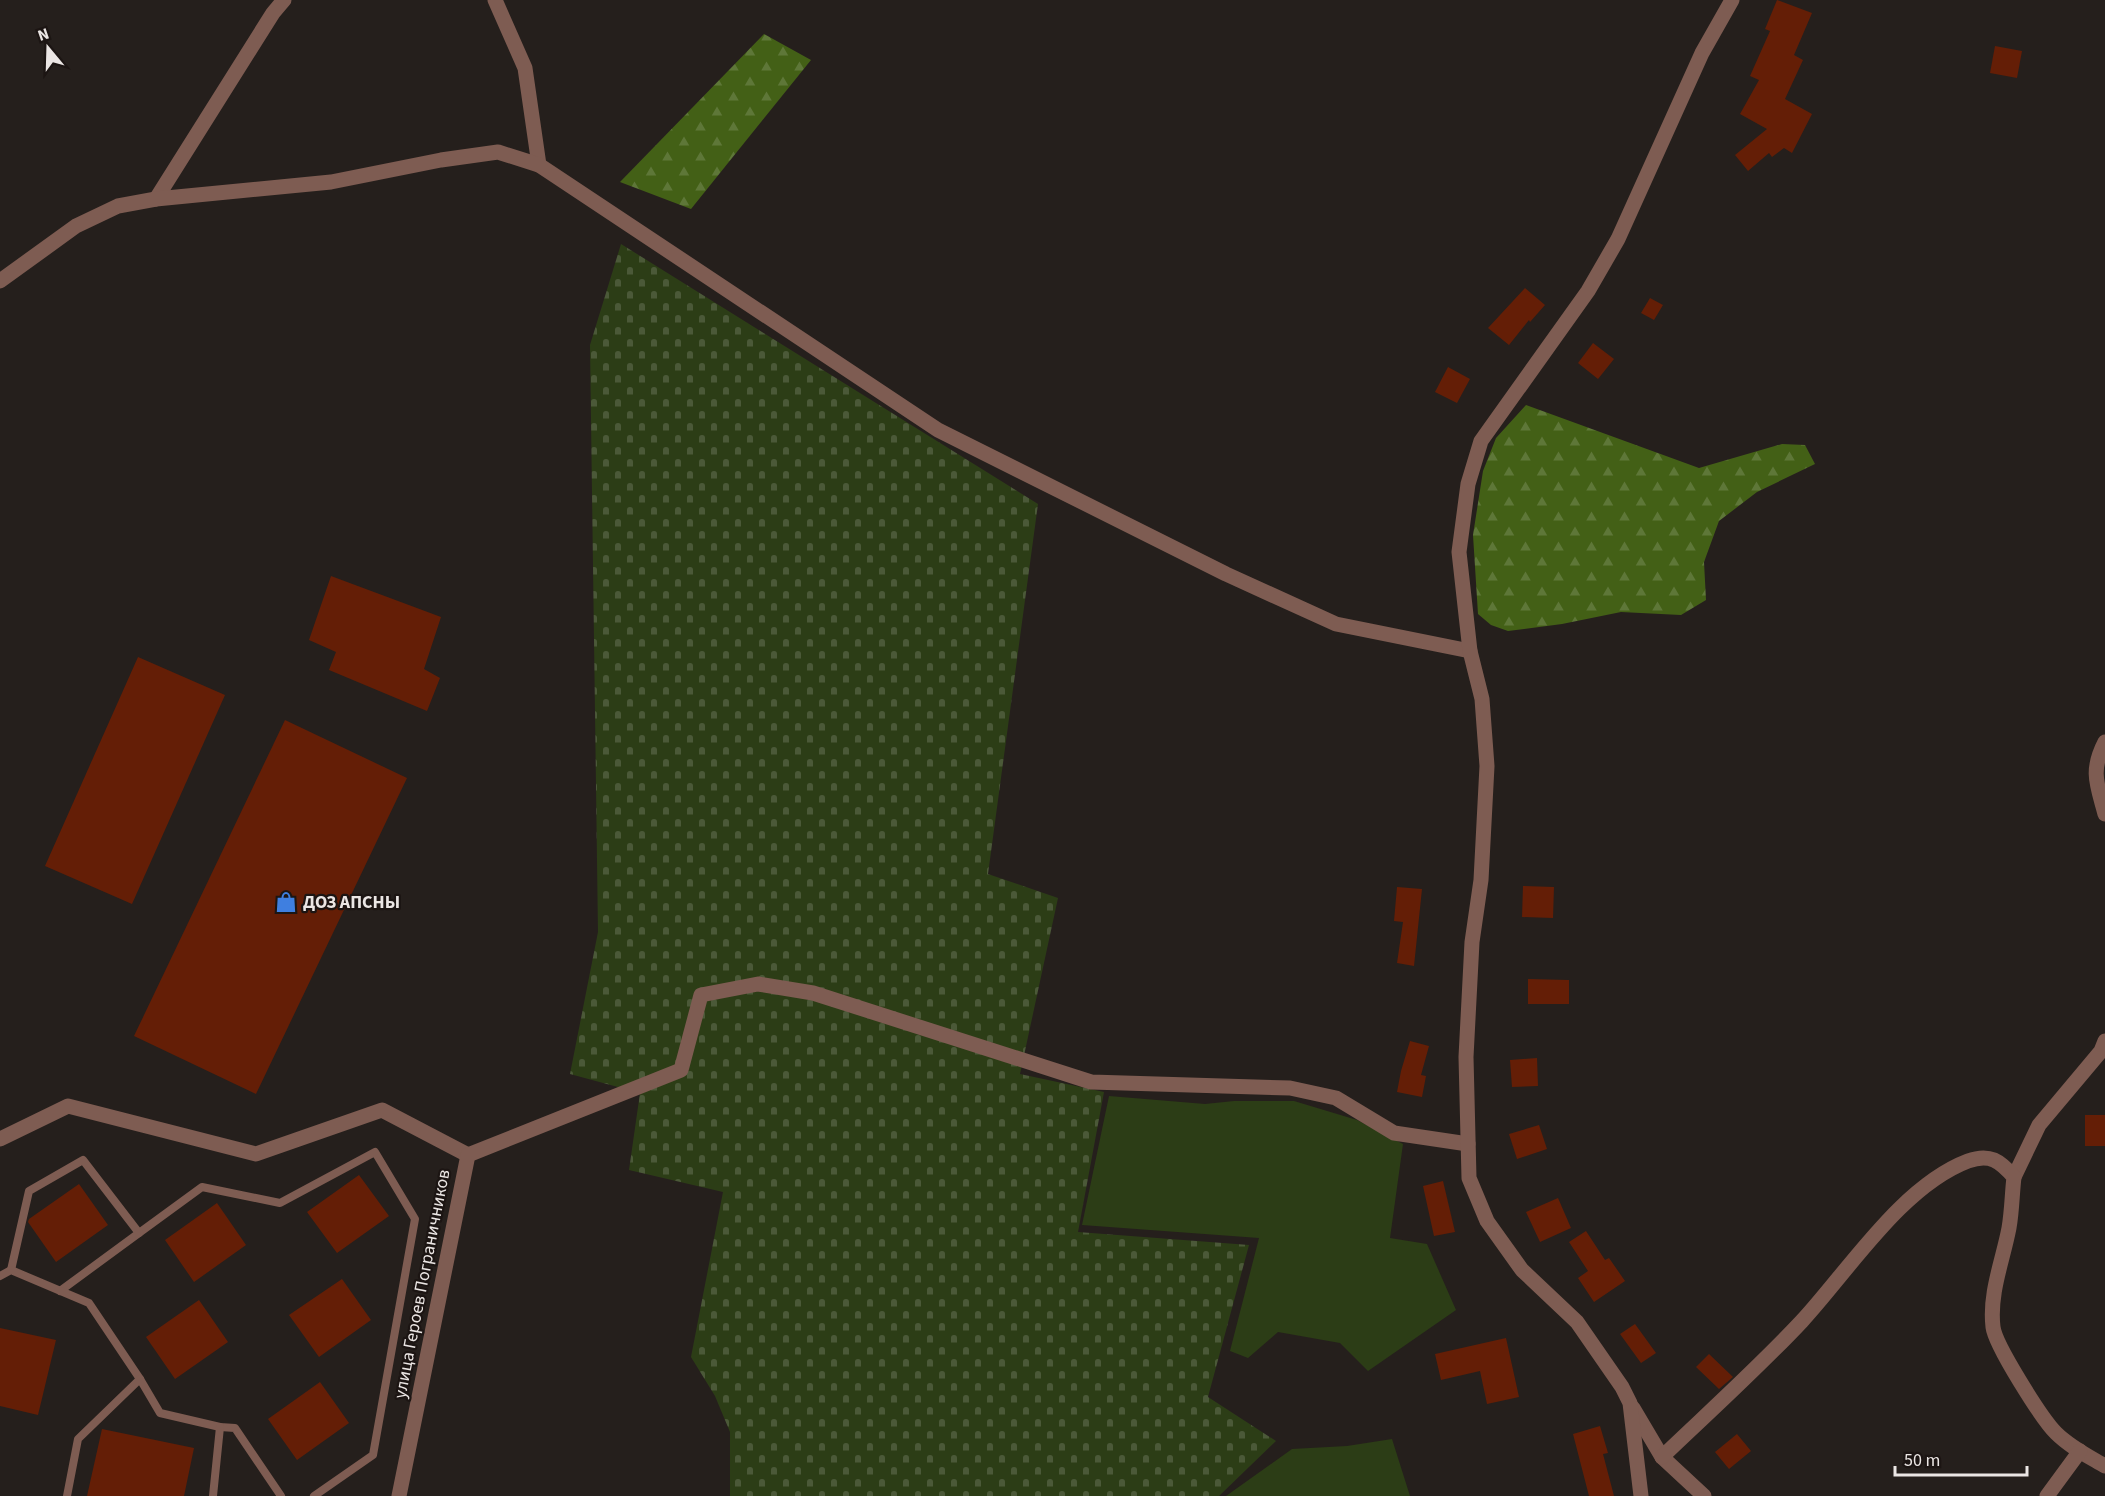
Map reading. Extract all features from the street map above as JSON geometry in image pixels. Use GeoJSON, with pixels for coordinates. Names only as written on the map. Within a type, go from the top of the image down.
{"type":"FeatureCollection","features":[{"type":"Feature","properties":{"kind":"street"},"geometry":{"type":"LineString","coordinates":[[156,199],[267,23],[284,0]]}},
{"type":"Feature","properties":{"kind":"street"},"geometry":{"type":"LineString","coordinates":[[495,0],[525,68],[539,165]]}},
{"type":"Feature","properties":{"kind":"street"},"geometry":{"type":"LineString","coordinates":[[1704,1496],[1662,1456],[1622,1388],[1577,1322],[1522,1270],[1487,1221],[1469,1178],[1466,1057],[1472,942],[1481,880],[1487,766],[1482,699],[1470,651],[1459,552],[1468,484],[1481,441],[1588,291],[1618,240],[1702,53],[1732,0]]}},
{"type":"Feature","properties":{"kind":"street"},"geometry":{"type":"LineString","coordinates":[[0,281],[76,226],[118,206],[156,199],[331,182],[441,160],[498,152],[539,165],[938,430],[1226,574],[1336,624],[1470,651]]}},
{"type":"Feature","properties":{"kind":"street"},"geometry":{"type":"LineString","coordinates":[[2105,742],[2096,758],[2096,780],[2105,814]]}},
{"type":"Feature","properties":{"kind":"street","name":"улица Героев Пограничников"},"geometry":{"type":"LineString","coordinates":[[399,1496],[468,1155],[681,1070],[701,995],[758,984],[813,993],[1091,1082],[1290,1088],[1336,1098],[1394,1133],[1468,1144]]}},
{"type":"Feature","properties":{"kind":"street"},"geometry":{"type":"LineString","coordinates":[[2105,1041],[2102,1051],[2039,1125],[2014,1177],[2009,1228],[1994,1294],[1993,1328],[2038,1411],[2055,1433],[2105,1466]]}},
{"type":"Feature","properties":{"kind":"street"},"geometry":{"type":"LineString","coordinates":[[0,1139],[68,1106],[256,1154],[382,1110],[468,1155]]}},
{"type":"Feature","properties":{"kind":"street"},"geometry":{"type":"LineString","coordinates":[[1662,1456],[1722,1401],[1802,1321],[1893,1215],[1937,1176],[1968,1161],[1988,1157],[2003,1164],[2014,1177]]}},
{"type":"Feature","properties":{"kind":"street"},"geometry":{"type":"LineString","coordinates":[[1630,1403],[1641,1496]]}},
{"type":"Feature","properties":{"kind":"street"},"geometry":{"type":"LineString","coordinates":[[2047,1496],[2080,1451]]}},
{"type":"Feature","properties":{"kind":"lane"},"geometry":{"type":"LineString","coordinates":[[60,1291],[202,1187],[280,1203],[375,1152],[415,1219],[373,1455],[314,1496]]}},
{"type":"Feature","properties":{"kind":"lane"},"geometry":{"type":"LineString","coordinates":[[0,1276],[11,1270],[29,1191],[83,1160],[139,1233]]}},
{"type":"Feature","properties":{"kind":"lane"},"geometry":{"type":"LineString","coordinates":[[11,1270],[89,1303],[160,1413],[220,1427],[235,1428],[280,1496]]}},
{"type":"Feature","properties":{"kind":"lane"},"geometry":{"type":"LineString","coordinates":[[67,1496],[78,1439],[140,1379]]}},
{"type":"Feature","properties":{"kind":"lane"},"geometry":{"type":"LineString","coordinates":[[213,1496],[220,1427]]}},
{"type":"Feature","properties":{"kind":"green space"},"geometry":{"type":"Polygon","coordinates":[[[764,34],[811,60],[691,209],[620,182],[764,34]]]}},
{"type":"Feature","properties":{"kind":"green space"},"geometry":{"type":"Polygon","coordinates":[[[621,244],[1038,504],[988,874],[1058,898],[1020,1074],[1104,1092],[1078,1232],[1249,1245],[1208,1397],[1276,1441],[1219,1496],[730,1496],[730,1432],[715,1396],[691,1357],[723,1192],[629,1170],[640,1093],[570,1074],[598,932],[590,345],[621,244]]]}},
{"type":"Feature","properties":{"kind":"green space"},"geometry":{"type":"Polygon","coordinates":[[[1526,405],[1699,468],[1782,444],[1805,445],[1815,464],[1757,492],[1719,521],[1704,562],[1706,600],[1681,615],[1621,612],[1562,624],[1508,631],[1491,625],[1478,614],[1473,535],[1483,471],[1496,438],[1526,405]]]}},
{"type":"Feature","properties":{"kind":"green space"},"geometry":{"type":"Polygon","coordinates":[[[1109,1096],[1205,1104],[1234,1101],[1294,1101],[1357,1120],[1403,1144],[1390,1238],[1427,1244],[1456,1310],[1368,1371],[1340,1343],[1278,1332],[1248,1358],[1230,1351],[1259,1238],[1082,1225],[1109,1096]]]}},
{"type":"Feature","properties":{"kind":"green space"},"geometry":{"type":"Polygon","coordinates":[[[1392,1439],[1410,1496],[1226,1496],[1292,1449],[1347,1446],[1392,1439]]]}},
{"type":"Feature","properties":{"kind":"building"},"geometry":{"type":"Polygon","coordinates":[[[1777,0],[1812,13],[1794,55],[1803,60],[1785,99],[1812,114],[1792,153],[1784,148],[1772,157],[1769,153],[1748,171],[1735,155],[1767,129],[1740,114],[1759,80],[1750,76],[1770,31],[1765,29],[1777,0]]]}},
{"type":"Feature","properties":{"kind":"building"},"geometry":{"type":"Polygon","coordinates":[[[1995,46],[2022,51],[2017,78],[1990,73],[1995,46]]]}},
{"type":"Feature","properties":{"kind":"building"},"geometry":{"type":"Polygon","coordinates":[[[1525,288],[1545,305],[1530,322],[1529,320],[1509,345],[1488,328],[1525,288]]]}},
{"type":"Feature","properties":{"kind":"building"},"geometry":{"type":"Polygon","coordinates":[[[1650,298],[1663,305],[1654,320],[1641,313],[1650,298]]]}},
{"type":"Feature","properties":{"kind":"building"},"geometry":{"type":"Polygon","coordinates":[[[1593,343],[1614,359],[1598,379],[1578,363],[1593,343]]]}},
{"type":"Feature","properties":{"kind":"building"},"geometry":{"type":"Polygon","coordinates":[[[1448,367],[1470,379],[1457,403],[1435,392],[1448,367]]]}},
{"type":"Feature","properties":{"kind":"building"},"geometry":{"type":"Polygon","coordinates":[[[331,576],[441,617],[424,669],[440,678],[427,711],[329,670],[336,652],[309,640],[331,576]]]}},
{"type":"Feature","properties":{"kind":"building"},"geometry":{"type":"Polygon","coordinates":[[[138,657],[225,695],[132,904],[45,866],[138,657]]]}},
{"type":"Feature","properties":{"kind":"building"},"geometry":{"type":"Polygon","coordinates":[[[285,720],[407,778],[256,1094],[134,1036],[285,720]]]}},
{"type":"Feature","properties":{"kind":"building"},"geometry":{"type":"Polygon","coordinates":[[[1523,886],[1554,887],[1553,918],[1522,917],[1523,886]]]}},
{"type":"Feature","properties":{"kind":"building"},"geometry":{"type":"Polygon","coordinates":[[[1397,887],[1422,889],[1414,966],[1397,963],[1403,922],[1394,921],[1397,887]]]}},
{"type":"Feature","properties":{"kind":"building"},"geometry":{"type":"Polygon","coordinates":[[[1528,979],[1569,980],[1569,1004],[1528,1004],[1528,979]]]}},
{"type":"Feature","properties":{"kind":"building"},"geometry":{"type":"Polygon","coordinates":[[[1410,1041],[1429,1046],[1421,1075],[1426,1076],[1422,1097],[1397,1092],[1410,1041]]]}},
{"type":"Feature","properties":{"kind":"building"},"geometry":{"type":"Polygon","coordinates":[[[1537,1058],[1538,1086],[1512,1087],[1510,1060],[1537,1058]]]}},
{"type":"Feature","properties":{"kind":"building"},"geometry":{"type":"Polygon","coordinates":[[[2085,1115],[2105,1115],[2105,1146],[2085,1146],[2085,1115]]]}},
{"type":"Feature","properties":{"kind":"building"},"geometry":{"type":"Polygon","coordinates":[[[1539,1125],[1547,1149],[1517,1159],[1509,1134],[1539,1125]]]}},
{"type":"Feature","properties":{"kind":"building"},"geometry":{"type":"Polygon","coordinates":[[[359,1175],[389,1216],[337,1253],[307,1212],[359,1175]]]}},
{"type":"Feature","properties":{"kind":"building"},"geometry":{"type":"Polygon","coordinates":[[[1443,1181],[1455,1232],[1434,1236],[1423,1186],[1443,1181]]]}},
{"type":"Feature","properties":{"kind":"building"},"geometry":{"type":"Polygon","coordinates":[[[79,1184],[108,1225],[56,1262],[28,1222],[29,1219],[79,1184]]]}},
{"type":"Feature","properties":{"kind":"building"},"geometry":{"type":"Polygon","coordinates":[[[1558,1198],[1571,1228],[1540,1242],[1526,1212],[1558,1198]]]}},
{"type":"Feature","properties":{"kind":"building"},"geometry":{"type":"Polygon","coordinates":[[[217,1203],[246,1245],[194,1282],[165,1240],[217,1203]]]}},
{"type":"Feature","properties":{"kind":"building"},"geometry":{"type":"Polygon","coordinates":[[[1586,1231],[1605,1260],[1609,1258],[1625,1281],[1594,1302],[1578,1278],[1588,1271],[1569,1242],[1586,1231]]]}},
{"type":"Feature","properties":{"kind":"building"},"geometry":{"type":"Polygon","coordinates":[[[342,1279],[371,1320],[319,1357],[289,1315],[342,1279]]]}},
{"type":"Feature","properties":{"kind":"building"},"geometry":{"type":"Polygon","coordinates":[[[199,1300],[228,1342],[175,1379],[146,1337],[199,1300]]]}},
{"type":"Feature","properties":{"kind":"building"},"geometry":{"type":"Polygon","coordinates":[[[1635,1324],[1656,1353],[1641,1363],[1620,1334],[1635,1324]]]}},
{"type":"Feature","properties":{"kind":"building"},"geometry":{"type":"Polygon","coordinates":[[[0,1328],[56,1340],[38,1415],[0,1406],[0,1328]]]}},
{"type":"Feature","properties":{"kind":"building"},"geometry":{"type":"Polygon","coordinates":[[[1506,1338],[1519,1397],[1487,1404],[1480,1371],[1441,1380],[1435,1354],[1506,1338]]]}},
{"type":"Feature","properties":{"kind":"building"},"geometry":{"type":"Polygon","coordinates":[[[1709,1354],[1733,1377],[1719,1389],[1696,1367],[1709,1354]]]}},
{"type":"Feature","properties":{"kind":"building"},"geometry":{"type":"Polygon","coordinates":[[[320,1382],[349,1423],[297,1460],[268,1419],[320,1382]]]}},
{"type":"Feature","properties":{"kind":"building"},"geometry":{"type":"Polygon","coordinates":[[[1600,1426],[1608,1453],[1603,1454],[1614,1496],[1589,1496],[1573,1434],[1600,1426]]]}},
{"type":"Feature","properties":{"kind":"building"},"geometry":{"type":"Polygon","coordinates":[[[102,1429],[194,1448],[184,1496],[87,1496],[102,1429]]]}},
{"type":"Feature","properties":{"kind":"building"},"geometry":{"type":"Polygon","coordinates":[[[1737,1434],[1751,1451],[1729,1469],[1715,1452],[1737,1434]]]}},
{"type":"Feature","properties":{"kind":"place","name":"ДОЗ АПСНЫ"},"geometry":{"type":"Point","coordinates":[286,902]}}]}
